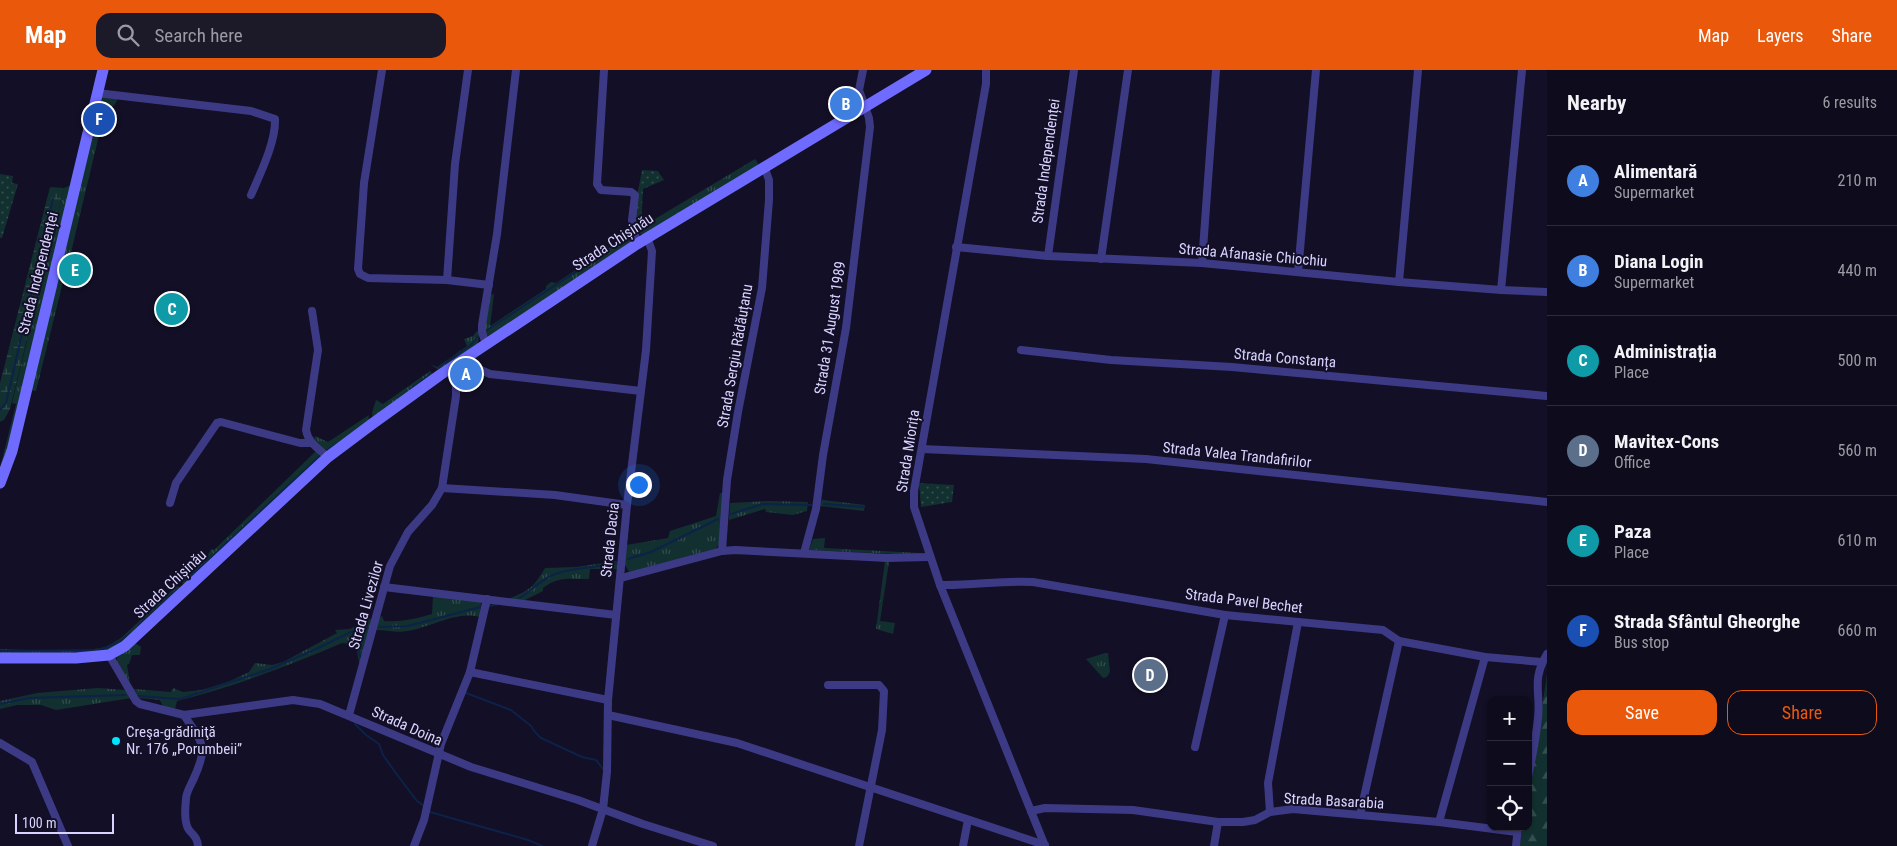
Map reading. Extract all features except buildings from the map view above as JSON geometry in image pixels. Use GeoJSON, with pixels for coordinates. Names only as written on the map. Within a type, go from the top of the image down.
{"type":"FeatureCollection","features":[{"type":"Feature","properties":{"kind":"street","name":"Strada Independenței"},"geometry":{"type":"LineString","coordinates":[[0,483],[12,451],[103,70]]}},
{"type":"Feature","properties":{"kind":"street"},"geometry":{"type":"LineString","coordinates":[[382,70],[364,183],[358,269],[360,274],[368,278],[446,280],[489,285]]}},
{"type":"Feature","properties":{"kind":"street"},"geometry":{"type":"LineString","coordinates":[[446,280],[455,164],[468,70]]}},
{"type":"Feature","properties":{"kind":"street"},"geometry":{"type":"LineString","coordinates":[[486,344],[482,332],[497,234],[516,70]]}},
{"type":"Feature","properties":{"kind":"street","name":"Strada Dacia"},"geometry":{"type":"LineString","coordinates":[[592,846],[603,809],[608,772],[608,700],[652,276],[652,247],[642,241],[632,220],[634,195],[631,192],[601,190],[597,184],[604,70]]}},
{"type":"Feature","properties":{"kind":"street","name":"Strada 31 August 1989"},"geometry":{"type":"LineString","coordinates":[[804,553],[816,509],[823,455],[846,328],[870,127],[859,90],[862,70]]}},
{"type":"Feature","properties":{"kind":"street","name":"Strada Chișinău"},"geometry":{"type":"LineString","coordinates":[[0,658],[76,658],[109,655],[125,646],[328,457],[372,424],[486,344],[642,241],[926,70]]}},
{"type":"Feature","properties":{"kind":"street","name":"Strada Miorița"},"geometry":{"type":"LineString","coordinates":[[986,70],[986,84],[914,491],[914,507],[929,557],[1045,846]]}},
{"type":"Feature","properties":{"kind":"street","name":"Strada Independenței"},"geometry":{"type":"LineString","coordinates":[[1048,256],[1074,70]]}},
{"type":"Feature","properties":{"kind":"street"},"geometry":{"type":"LineString","coordinates":[[1101,258],[1128,70]]}},
{"type":"Feature","properties":{"kind":"street"},"geometry":{"type":"LineString","coordinates":[[1202,263],[1216,70]]}},
{"type":"Feature","properties":{"kind":"street"},"geometry":{"type":"LineString","coordinates":[[1298,272],[1316,70]]}},
{"type":"Feature","properties":{"kind":"street"},"geometry":{"type":"LineString","coordinates":[[1399,282],[1418,70]]}},
{"type":"Feature","properties":{"kind":"street"},"geometry":{"type":"LineString","coordinates":[[1500,290],[1522,70]]}},
{"type":"Feature","properties":{"kind":"street"},"geometry":{"type":"LineString","coordinates":[[97,93],[251,111],[276,119],[272,141],[251,195]]}},
{"type":"Feature","properties":{"kind":"street","name":"Strada Sergiu Rădăuțanu"},"geometry":{"type":"LineString","coordinates":[[722,551],[727,480],[762,288],[769,200],[768,180],[764,166]]}},
{"type":"Feature","properties":{"kind":"street","name":"Strada Afanasie Chiochiu"},"geometry":{"type":"LineString","coordinates":[[956,248],[1048,256],[1202,263],[1399,282],[1547,292]]}},
{"type":"Feature","properties":{"kind":"street"},"geometry":{"type":"LineString","coordinates":[[312,311],[318,350],[306,430],[307,437],[311,443],[328,457]]}},
{"type":"Feature","properties":{"kind":"street","name":"Strada Constanța"},"geometry":{"type":"LineString","coordinates":[[1021,350],[1111,360],[1232,367],[1547,396]]}},
{"type":"Feature","properties":{"kind":"street"},"geometry":{"type":"LineString","coordinates":[[466,358],[476,368],[490,374],[641,390]]}},
{"type":"Feature","properties":{"kind":"street","name":"Strada Livezilor"},"geometry":{"type":"LineString","coordinates":[[349,715],[390,566],[404,540],[442,488],[456,396],[456,387],[450,369]]}},
{"type":"Feature","properties":{"kind":"street"},"geometry":{"type":"LineString","coordinates":[[170,503],[176,483],[214,425],[221,422],[300,443],[311,443]]}},
{"type":"Feature","properties":{"kind":"street","name":"Strada Valea Trandafirilor"},"geometry":{"type":"LineString","coordinates":[[922,449],[1146,459],[1547,502]]}},
{"type":"Feature","properties":{"kind":"street"},"geometry":{"type":"LineString","coordinates":[[442,488],[555,495],[628,505]]}},
{"type":"Feature","properties":{"kind":"street"},"geometry":{"type":"LineString","coordinates":[[621,578],[722,551],[735,550],[887,558],[929,557]]}},
{"type":"Feature","properties":{"kind":"street","name":"Strada Pavel Bechet"},"geometry":{"type":"LineString","coordinates":[[940,585],[962,586],[1016,581],[1033,582],[1225,615],[1383,630],[1399,641],[1484,657],[1542,662]]}},
{"type":"Feature","properties":{"kind":"street"},"geometry":{"type":"LineString","coordinates":[[384,587],[616,615]]}},
{"type":"Feature","properties":{"kind":"street"},"geometry":{"type":"LineString","coordinates":[[414,846],[424,820],[441,744],[470,672],[487,599]]}},
{"type":"Feature","properties":{"kind":"street"},"geometry":{"type":"LineString","coordinates":[[1195,747],[1225,615]]}},
{"type":"Feature","properties":{"kind":"street"},"geometry":{"type":"LineString","coordinates":[[1270,812],[1268,783],[1298,622]]}},
{"type":"Feature","properties":{"kind":"street"},"geometry":{"type":"LineString","coordinates":[[1360,815],[1399,641]]}},
{"type":"Feature","properties":{"kind":"street"},"geometry":{"type":"LineString","coordinates":[[1532,753],[1538,717],[1538,671],[1547,654]]}},
{"type":"Feature","properties":{"kind":"street","name":"Strada Doina"},"geometry":{"type":"LineString","coordinates":[[109,655],[136,701],[140,704],[184,715],[294,700],[320,704],[470,767],[511,778],[642,824],[713,846]]}},
{"type":"Feature","properties":{"kind":"street"},"geometry":{"type":"LineString","coordinates":[[1439,822],[1484,657]]}},
{"type":"Feature","properties":{"kind":"street"},"geometry":{"type":"LineString","coordinates":[[470,672],[608,700]]}},
{"type":"Feature","properties":{"kind":"street"},"geometry":{"type":"LineString","coordinates":[[828,685],[880,685],[884,691],[882,730],[859,846]]}},
{"type":"Feature","properties":{"kind":"street"},"geometry":{"type":"LineString","coordinates":[[184,715],[201,742],[203,753],[202,760],[186,797],[186,826],[196,836],[198,846]]}},
{"type":"Feature","properties":{"kind":"street"},"geometry":{"type":"LineString","coordinates":[[608,715],[737,743],[1045,846]]}},
{"type":"Feature","properties":{"kind":"street"},"geometry":{"type":"LineString","coordinates":[[0,743],[32,762],[68,846]]}},
{"type":"Feature","properties":{"kind":"street","name":"Strada Basarabia"},"geometry":{"type":"LineString","coordinates":[[1031,811],[1046,808],[1133,810],[1218,822],[1243,822],[1255,820],[1270,812],[1293,809],[1487,826]]}},
{"type":"Feature","properties":{"kind":"street"},"geometry":{"type":"LineString","coordinates":[[963,846],[968,820]]}},
{"type":"Feature","properties":{"kind":"street"},"geometry":{"type":"LineString","coordinates":[[1214,846],[1218,822]]}},
{"type":"Feature","properties":{"kind":"street"},"geometry":{"type":"LineString","coordinates":[[1516,846],[1517,831]]}},
{"type":"Feature","properties":{"kind":"green space"},"geometry":{"type":"Polygon","coordinates":[[[100,96],[118,98],[114,106],[106,106],[68,265],[72,266],[71,272],[77,273],[76,277],[57,272],[100,96]]]}},
{"type":"Feature","properties":{"kind":"green space"},"geometry":{"type":"Polygon","coordinates":[[[755,159],[759,165],[643,235],[635,231],[755,159]]]}},
{"type":"Feature","properties":{"kind":"green space"},"geometry":{"type":"Polygon","coordinates":[[[642,170],[658,171],[664,180],[643,189],[641,228],[635,231],[634,212],[642,170]]]}},
{"type":"Feature","properties":{"kind":"green space"},"geometry":{"type":"Polygon","coordinates":[[[0,174],[13,176],[12,183],[18,184],[2,238],[0,238],[0,174]]]}},
{"type":"Feature","properties":{"kind":"green space"},"geometry":{"type":"Polygon","coordinates":[[[50,187],[64,188],[10,409],[4,420],[0,422],[0,383],[50,187]]]}},
{"type":"Feature","properties":{"kind":"green space"},"geometry":{"type":"Polygon","coordinates":[[[71,187],[8,453],[0,468],[16,404],[12,403],[64,188],[71,187]]]}},
{"type":"Feature","properties":{"kind":"green space"},"geometry":{"type":"Polygon","coordinates":[[[629,221],[631,242],[490,338],[484,324],[489,295],[494,294],[490,326],[546,289],[546,286],[551,282],[556,283],[625,237],[629,233],[629,221]]]}},
{"type":"Feature","properties":{"kind":"green space"},"geometry":{"type":"Polygon","coordinates":[[[56,276],[64,278],[36,391],[28,390],[56,276]]]}},
{"type":"Feature","properties":{"kind":"green space"},"geometry":{"type":"Polygon","coordinates":[[[477,331],[479,332],[478,345],[440,371],[430,364],[437,367],[467,346],[464,339],[473,336],[477,331]]]}},
{"type":"Feature","properties":{"kind":"green space"},"geometry":{"type":"Polygon","coordinates":[[[430,371],[434,375],[373,419],[372,413],[376,400],[383,404],[430,371]]]}},
{"type":"Feature","properties":{"kind":"green space"},"geometry":{"type":"Polygon","coordinates":[[[369,415],[368,423],[330,450],[324,449],[314,441],[315,436],[328,442],[369,415]]]}},
{"type":"Feature","properties":{"kind":"green space"},"geometry":{"type":"Polygon","coordinates":[[[316,451],[320,459],[186,584],[176,582],[183,575],[187,576],[207,557],[211,549],[214,550],[316,451]]]}},
{"type":"Feature","properties":{"kind":"green space"},"geometry":{"type":"Polygon","coordinates":[[[919,483],[954,485],[952,502],[921,507],[919,483]]]}},
{"type":"Feature","properties":{"kind":"green space"},"geometry":{"type":"Polygon","coordinates":[[[720,493],[724,493],[721,540],[716,549],[629,572],[624,563],[626,545],[668,538],[670,531],[716,516],[720,493]]]}},
{"type":"Feature","properties":{"kind":"green space"},"geometry":{"type":"Polygon","coordinates":[[[822,499],[865,505],[864,511],[820,506],[822,499]]]}},
{"type":"Feature","properties":{"kind":"green space"},"geometry":{"type":"Polygon","coordinates":[[[808,502],[807,511],[793,515],[766,512],[765,509],[729,520],[730,503],[808,502]]]}},
{"type":"Feature","properties":{"kind":"green space"},"geometry":{"type":"Polygon","coordinates":[[[825,538],[824,548],[920,553],[918,555],[809,550],[813,539],[825,538]]]}},
{"type":"Feature","properties":{"kind":"green space"},"geometry":{"type":"Polygon","coordinates":[[[617,561],[617,569],[590,569],[589,579],[559,580],[549,584],[543,588],[543,591],[523,601],[508,599],[530,588],[545,568],[576,567],[617,561]]]}},
{"type":"Feature","properties":{"kind":"green space"},"geometry":{"type":"Polygon","coordinates":[[[885,561],[889,562],[880,621],[895,623],[893,634],[876,629],[885,561]]]}},
{"type":"Feature","properties":{"kind":"green space"},"geometry":{"type":"Polygon","coordinates":[[[177,586],[182,588],[127,641],[104,652],[0,653],[0,649],[64,651],[90,650],[104,647],[121,638],[177,586]]]}},
{"type":"Feature","properties":{"kind":"green space"},"geometry":{"type":"Polygon","coordinates":[[[433,596],[481,601],[480,617],[462,616],[403,632],[376,630],[379,618],[382,616],[384,621],[397,621],[432,614],[433,596]]]}},
{"type":"Feature","properties":{"kind":"green space"},"geometry":{"type":"Polygon","coordinates":[[[372,619],[362,662],[359,662],[356,647],[351,644],[342,643],[260,675],[177,701],[175,709],[163,706],[160,700],[138,698],[117,662],[117,656],[135,643],[141,647],[140,655],[132,655],[127,665],[130,683],[134,689],[171,692],[173,688],[183,692],[202,690],[230,681],[249,672],[255,663],[272,665],[283,662],[337,633],[335,630],[350,629],[372,619]]]}},
{"type":"Feature","properties":{"kind":"green space"},"geometry":{"type":"Polygon","coordinates":[[[1108,653],[1110,672],[1107,677],[1103,678],[1086,659],[1108,653]]]}},
{"type":"Feature","properties":{"kind":"green space"},"geometry":{"type":"Polygon","coordinates":[[[1547,676],[1547,846],[1520,846],[1522,831],[1532,831],[1532,767],[1547,676]]]}},
{"type":"Feature","properties":{"kind":"green space"},"geometry":{"type":"Polygon","coordinates":[[[98,688],[126,690],[131,698],[56,710],[41,705],[17,705],[0,709],[0,701],[37,693],[98,688]]]}},
{"type":"Feature","properties":{"kind":"waterway"},"geometry":{"type":"LineString","coordinates":[[0,410],[6,403],[53,199]]}},
{"type":"Feature","properties":{"kind":"waterway"},"geometry":{"type":"LineString","coordinates":[[487,330],[595,259]]}},
{"type":"Feature","properties":{"kind":"waterway"},"geometry":{"type":"LineString","coordinates":[[439,367],[472,344],[477,337]]}},
{"type":"Feature","properties":{"kind":"waterway"},"geometry":{"type":"LineString","coordinates":[[411,389],[431,374]]}},
{"type":"Feature","properties":{"kind":"waterway"},"geometry":{"type":"LineString","coordinates":[[329,449],[336,444]]}},
{"type":"Feature","properties":{"kind":"waterway"},"geometry":{"type":"LineString","coordinates":[[186,581],[319,457]]}},
{"type":"Feature","properties":{"kind":"waterway"},"geometry":{"type":"LineString","coordinates":[[731,514],[763,504],[811,505]]}},
{"type":"Feature","properties":{"kind":"waterway"},"geometry":{"type":"LineString","coordinates":[[824,504],[864,507]]}},
{"type":"Feature","properties":{"kind":"waterway"},"geometry":{"type":"LineString","coordinates":[[628,559],[651,552],[718,519]]}},
{"type":"Feature","properties":{"kind":"waterway"},"geometry":{"type":"LineString","coordinates":[[518,599],[543,580],[562,572],[617,563]]}},
{"type":"Feature","properties":{"kind":"waterway"},"geometry":{"type":"LineString","coordinates":[[139,625],[178,589]]}},
{"type":"Feature","properties":{"kind":"waterway"},"geometry":{"type":"LineString","coordinates":[[489,606],[498,604]]}},
{"type":"Feature","properties":{"kind":"waterway"},"geometry":{"type":"LineString","coordinates":[[380,627],[408,626],[480,607]]}},
{"type":"Feature","properties":{"kind":"waterway"},"geometry":{"type":"LineString","coordinates":[[138,696],[180,699],[270,669],[353,631],[368,628]]}},
{"type":"Feature","properties":{"kind":"waterway"},"geometry":{"type":"LineString","coordinates":[[353,631],[361,660]]}},
{"type":"Feature","properties":{"kind":"waterway"},"geometry":{"type":"LineString","coordinates":[[0,651],[100,650],[119,642],[131,633]]}},
{"type":"Feature","properties":{"kind":"waterway"},"geometry":{"type":"LineString","coordinates":[[466,693],[511,710],[531,726],[541,738],[582,757],[596,760],[603,769]]}},
{"type":"Feature","properties":{"kind":"waterway"},"geometry":{"type":"LineString","coordinates":[[0,704],[29,698],[125,695]]}},
{"type":"Feature","properties":{"kind":"waterway"},"geometry":{"type":"LineString","coordinates":[[355,724],[379,744],[383,755],[398,776],[417,801],[424,806]]}},
{"type":"Feature","properties":{"kind":"waterway"},"geometry":{"type":"LineString","coordinates":[[430,812],[528,840],[542,846]]}},
{"type":"Feature","properties":{"kind":"place","name":"Diana Login"},"geometry":{"type":"Point","coordinates":[846,104]}},
{"type":"Feature","properties":{"kind":"place","name":"Strada Sfântul Gheorghe"},"geometry":{"type":"Point","coordinates":[99,119]}},
{"type":"Feature","properties":{"kind":"place","name":"Paza"},"geometry":{"type":"Point","coordinates":[75,270]}},
{"type":"Feature","properties":{"kind":"place","name":"Administrația"},"geometry":{"type":"Point","coordinates":[172,309]}},
{"type":"Feature","properties":{"kind":"place","name":"Alimentară"},"geometry":{"type":"Point","coordinates":[466,374]}},
{"type":"Feature","properties":{"kind":"place","name":"Mavitex-Cons"},"geometry":{"type":"Point","coordinates":[1150,675]}},
{"type":"Feature","properties":{"kind":"place","name":"Creşa-grădiniţă Nr. 176 „Porumbeii”"},"geometry":{"type":"Point","coordinates":[116,741]}}]}
